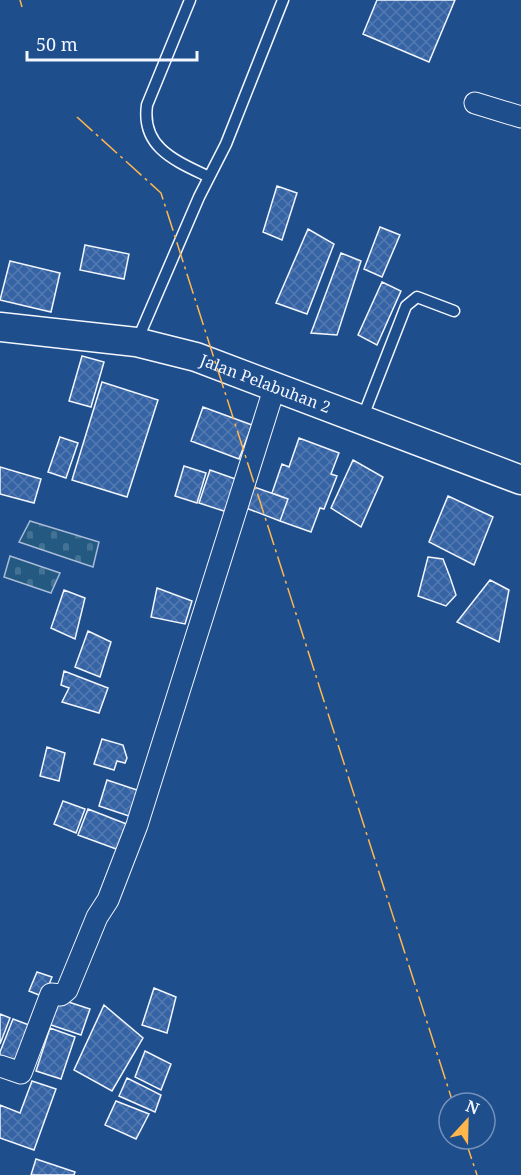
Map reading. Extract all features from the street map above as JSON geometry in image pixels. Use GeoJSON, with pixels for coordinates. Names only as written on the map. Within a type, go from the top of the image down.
{"type":"FeatureCollection","features":[{"type":"Feature","properties":{"kind":"main road","name":"Jalan Pelabuhan 2"},"geometry":{"type":"LineString","coordinates":[[0,327],[136,342],[196,357],[521,480]]}},
{"type":"Feature","properties":{"kind":"street"},"geometry":{"type":"LineString","coordinates":[[475,103],[521,117]]}},
{"type":"Feature","properties":{"kind":"street"},"geometry":{"type":"LineString","coordinates":[[0,1066],[21,1073],[51,994],[61,995],[67,990],[97,917],[108,900],[137,825],[275,386]]}},
{"type":"Feature","properties":{"kind":"lane"},"geometry":{"type":"LineString","coordinates":[[190,0],[147,105],[145,121],[157,147],[175,161],[209,177]]}},
{"type":"Feature","properties":{"kind":"lane"},"geometry":{"type":"LineString","coordinates":[[136,342],[209,177],[226,144],[283,0]]}},
{"type":"Feature","properties":{"kind":"lane"},"geometry":{"type":"LineString","coordinates":[[362,419],[406,306],[417,297],[454,310]]}},
{"type":"Feature","properties":{"kind":"green space"},"geometry":{"type":"Polygon","coordinates":[[[30,521],[99,542],[93,567],[19,542],[30,521]]]}},
{"type":"Feature","properties":{"kind":"green space"},"geometry":{"type":"Polygon","coordinates":[[[10,556],[60,573],[51,593],[4,577],[10,556]]]}},
{"type":"Feature","properties":{"kind":"building"},"geometry":{"type":"Polygon","coordinates":[[[377,0],[455,0],[429,62],[363,34],[377,0]]]}},
{"type":"Feature","properties":{"kind":"building"},"geometry":{"type":"Polygon","coordinates":[[[277,186],[297,193],[282,240],[263,232],[277,186]]]}},
{"type":"Feature","properties":{"kind":"building"},"geometry":{"type":"Polygon","coordinates":[[[380,227],[400,235],[382,277],[364,269],[380,227]]]}},
{"type":"Feature","properties":{"kind":"building"},"geometry":{"type":"Polygon","coordinates":[[[308,229],[334,244],[307,314],[276,303],[308,229]]]}},
{"type":"Feature","properties":{"kind":"building"},"geometry":{"type":"Polygon","coordinates":[[[85,245],[129,254],[124,279],[80,270],[85,245]]]}},
{"type":"Feature","properties":{"kind":"building"},"geometry":{"type":"Polygon","coordinates":[[[341,253],[361,261],[337,335],[311,333],[341,253]]]}},
{"type":"Feature","properties":{"kind":"building"},"geometry":{"type":"Polygon","coordinates":[[[10,261],[60,273],[51,312],[0,300],[10,261]]]}},
{"type":"Feature","properties":{"kind":"building"},"geometry":{"type":"Polygon","coordinates":[[[382,282],[401,291],[377,345],[358,335],[382,282]]]}},
{"type":"Feature","properties":{"kind":"building"},"geometry":{"type":"Polygon","coordinates":[[[82,356],[104,362],[91,407],[69,401],[82,356]]]}},
{"type":"Feature","properties":{"kind":"building"},"geometry":{"type":"Polygon","coordinates":[[[102,382],[158,400],[127,497],[72,480],[102,382]]]}},
{"type":"Feature","properties":{"kind":"building"},"geometry":{"type":"Polygon","coordinates":[[[203,407],[252,425],[239,459],[191,441],[203,407]]]}},
{"type":"Feature","properties":{"kind":"building"},"geometry":{"type":"Polygon","coordinates":[[[60,437],[78,443],[66,478],[48,472],[60,437]]]}},
{"type":"Feature","properties":{"kind":"building"},"geometry":{"type":"Polygon","coordinates":[[[299,438],[339,453],[331,474],[337,476],[324,509],[320,508],[311,532],[280,521],[288,499],[272,493],[282,464],[289,467],[299,438]]]}},
{"type":"Feature","properties":{"kind":"building"},"geometry":{"type":"Polygon","coordinates":[[[353,460],[383,477],[361,527],[331,508],[353,460]]]}},
{"type":"Feature","properties":{"kind":"building"},"geometry":{"type":"Polygon","coordinates":[[[184,466],[206,473],[197,503],[175,496],[184,466]]]}},
{"type":"Feature","properties":{"kind":"building"},"geometry":{"type":"Polygon","coordinates":[[[0,467],[41,479],[34,503],[0,494],[0,467]]]}},
{"type":"Feature","properties":{"kind":"building"},"geometry":{"type":"Polygon","coordinates":[[[210,470],[241,481],[230,513],[199,503],[210,470]]]}},
{"type":"Feature","properties":{"kind":"building"},"geometry":{"type":"Polygon","coordinates":[[[254,487],[288,499],[280,521],[246,508],[254,487]]]}},
{"type":"Feature","properties":{"kind":"building"},"geometry":{"type":"Polygon","coordinates":[[[448,496],[493,517],[474,565],[429,542],[448,496]]]}},
{"type":"Feature","properties":{"kind":"building"},"geometry":{"type":"Polygon","coordinates":[[[428,557],[443,559],[450,577],[456,595],[446,606],[418,596],[428,557]]]}},
{"type":"Feature","properties":{"kind":"building"},"geometry":{"type":"Polygon","coordinates":[[[490,580],[509,590],[499,642],[457,622],[490,580]]]}},
{"type":"Feature","properties":{"kind":"building"},"geometry":{"type":"Polygon","coordinates":[[[157,588],[192,601],[185,624],[151,617],[157,588]]]}},
{"type":"Feature","properties":{"kind":"building"},"geometry":{"type":"Polygon","coordinates":[[[64,590],[85,598],[75,639],[51,628],[64,590]]]}},
{"type":"Feature","properties":{"kind":"building"},"geometry":{"type":"Polygon","coordinates":[[[88,631],[111,642],[100,677],[75,667],[88,631]]]}},
{"type":"Feature","properties":{"kind":"building"},"geometry":{"type":"Polygon","coordinates":[[[64,671],[108,688],[99,713],[62,702],[69,688],[61,685],[64,671]]]}},
{"type":"Feature","properties":{"kind":"building"},"geometry":{"type":"Polygon","coordinates":[[[102,739],[123,745],[127,758],[125,763],[117,761],[114,770],[94,764],[102,739]]]}},
{"type":"Feature","properties":{"kind":"building"},"geometry":{"type":"Polygon","coordinates":[[[47,747],[65,753],[59,781],[40,776],[47,747]]]}},
{"type":"Feature","properties":{"kind":"building"},"geometry":{"type":"Polygon","coordinates":[[[107,780],[140,791],[132,817],[99,806],[107,780]]]}},
{"type":"Feature","properties":{"kind":"building"},"geometry":{"type":"Polygon","coordinates":[[[63,801],[85,809],[76,833],[54,824],[63,801]]]}},
{"type":"Feature","properties":{"kind":"building"},"geometry":{"type":"Polygon","coordinates":[[[88,809],[129,825],[119,850],[78,835],[88,809]]]}},
{"type":"Feature","properties":{"kind":"building"},"geometry":{"type":"Polygon","coordinates":[[[37,972],[52,977],[44,997],[29,991],[37,972]]]}},
{"type":"Feature","properties":{"kind":"building"},"geometry":{"type":"Polygon","coordinates":[[[154,988],[176,997],[167,1033],[142,1025],[154,988]]]}},
{"type":"Feature","properties":{"kind":"building"},"geometry":{"type":"Polygon","coordinates":[[[53,997],[90,1009],[81,1035],[45,1023],[53,997]]]}},
{"type":"Feature","properties":{"kind":"building"},"geometry":{"type":"Polygon","coordinates":[[[104,1005],[143,1038],[112,1091],[74,1070],[104,1005]]]}},
{"type":"Feature","properties":{"kind":"building"},"geometry":{"type":"Polygon","coordinates":[[[0,1014],[10,1018],[0,1044],[0,1014]]]}},
{"type":"Feature","properties":{"kind":"building"},"geometry":{"type":"Polygon","coordinates":[[[13,1019],[37,1028],[20,1069],[0,1061],[0,1052],[13,1019]]]}},
{"type":"Feature","properties":{"kind":"building"},"geometry":{"type":"Polygon","coordinates":[[[50,1028],[75,1037],[61,1079],[36,1071],[50,1028]]]}},
{"type":"Feature","properties":{"kind":"building"},"geometry":{"type":"Polygon","coordinates":[[[145,1051],[171,1064],[161,1090],[135,1077],[145,1051]]]}},
{"type":"Feature","properties":{"kind":"building"},"geometry":{"type":"Polygon","coordinates":[[[127,1078],[161,1095],[155,1112],[119,1096],[127,1078]]]}},
{"type":"Feature","properties":{"kind":"building"},"geometry":{"type":"Polygon","coordinates":[[[32,1081],[56,1089],[34,1150],[0,1138],[0,1105],[20,1113],[32,1081]]]}},
{"type":"Feature","properties":{"kind":"building"},"geometry":{"type":"Polygon","coordinates":[[[116,1101],[149,1114],[136,1139],[105,1125],[116,1101]]]}},
{"type":"Feature","properties":{"kind":"building"},"geometry":{"type":"Polygon","coordinates":[[[36,1159],[75,1172],[74,1175],[31,1175],[36,1159]]]}},
{"type":"Feature","properties":{"kind":"power"},"geometry":{"type":"LineString","coordinates":[[20,0],[22,7]]}},
{"type":"Feature","properties":{"kind":"power"},"geometry":{"type":"LineString","coordinates":[[77,117],[161,193],[449,1091]]}},
{"type":"Feature","properties":{"kind":"power"},"geometry":{"type":"LineString","coordinates":[[469,1151],[477,1175]]}}]}
